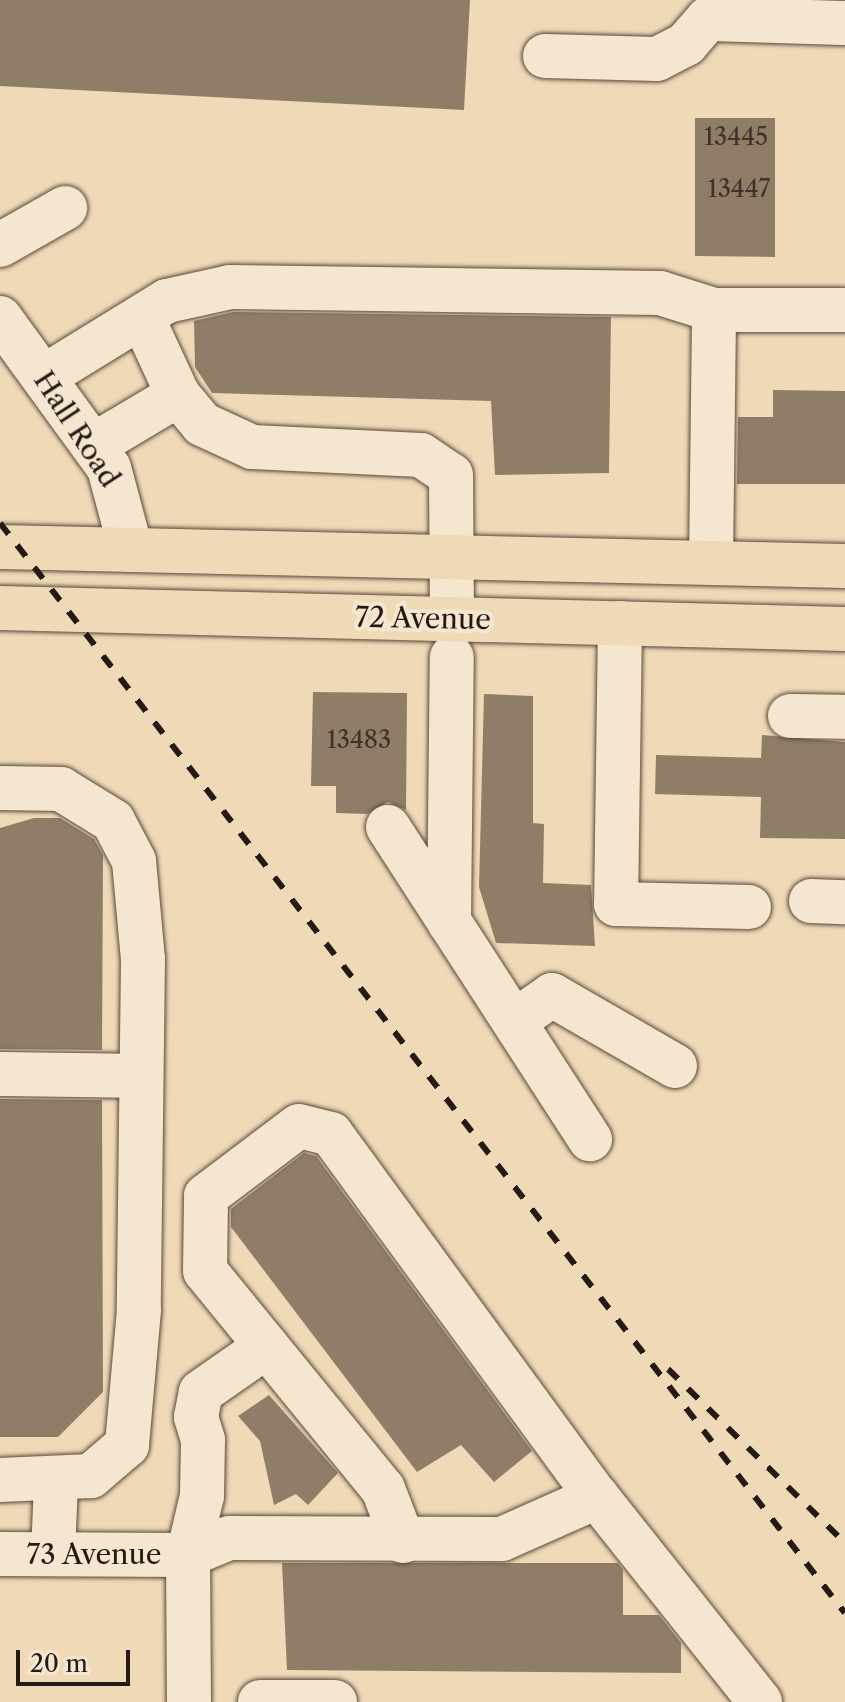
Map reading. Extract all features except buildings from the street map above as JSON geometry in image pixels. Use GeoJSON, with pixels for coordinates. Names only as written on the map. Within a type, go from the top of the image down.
{"type":"FeatureCollection","features":[{"type":"Feature","properties":{"kind":"main road"},"geometry":{"type":"LineString","coordinates":[[0,547],[845,566]]}},
{"type":"Feature","properties":{"kind":"main road","name":"72 Avenue"},"geometry":{"type":"LineString","coordinates":[[0,608],[452,638],[620,623],[845,629]]}},
{"type":"Feature","properties":{"kind":"street"},"geometry":{"type":"LineString","coordinates":[[545,56],[657,59],[686,44],[708,9],[845,23]]}},
{"type":"Feature","properties":{"kind":"street"},"geometry":{"type":"LineString","coordinates":[[0,245],[65,208]]}},
{"type":"Feature","properties":{"kind":"street"},"geometry":{"type":"LineString","coordinates":[[45,376],[142,317],[195,291],[230,287],[660,293],[714,310],[845,310]]}},
{"type":"Feature","properties":{"kind":"street"},"geometry":{"type":"LineString","coordinates":[[711,563],[714,310]]}},
{"type":"Feature","properties":{"kind":"street"},"geometry":{"type":"LineString","coordinates":[[142,317],[178,395],[202,424],[252,447],[421,455],[451,475],[449,922]]}},
{"type":"Feature","properties":{"kind":"street","name":"Hall Road"},"geometry":{"type":"LineString","coordinates":[[0,318],[94,445],[120,496],[131,550]]}},
{"type":"Feature","properties":{"kind":"street"},"geometry":{"type":"LineString","coordinates":[[94,445],[178,395]]}},
{"type":"Feature","properties":{"kind":"street"},"geometry":{"type":"LineString","coordinates":[[620,623],[616,904],[749,907]]}},
{"type":"Feature","properties":{"kind":"street"},"geometry":{"type":"LineString","coordinates":[[790,716],[845,717]]}},
{"type":"Feature","properties":{"kind":"street"},"geometry":{"type":"LineString","coordinates":[[0,788],[61,789],[113,821],[134,861],[143,959],[139,1310],[127,1445],[91,1476],[56,1481],[0,1480]]}},
{"type":"Feature","properties":{"kind":"street"},"geometry":{"type":"LineString","coordinates":[[388,827],[590,1139]]}},
{"type":"Feature","properties":{"kind":"street"},"geometry":{"type":"LineString","coordinates":[[515,1021],[552,995],[675,1066]]}},
{"type":"Feature","properties":{"kind":"street"},"geometry":{"type":"LineString","coordinates":[[0,1074],[141,1076]]}},
{"type":"Feature","properties":{"kind":"street"},"geometry":{"type":"LineString","coordinates":[[403,1541],[383,1489],[205,1271],[206,1196],[299,1126],[331,1134],[597,1497],[760,1702]]}},
{"type":"Feature","properties":{"kind":"street"},"geometry":{"type":"LineString","coordinates":[[189,1702],[188,1555],[202,1496],[203,1440],[196,1417],[201,1392],[267,1346]]}},
{"type":"Feature","properties":{"kind":"street"},"geometry":{"type":"LineString","coordinates":[[53,1554],[56,1481]]}},
{"type":"Feature","properties":{"kind":"street"},"geometry":{"type":"LineString","coordinates":[[188,1555],[229,1538],[502,1539],[597,1497]]}},
{"type":"Feature","properties":{"kind":"street","name":"73 Avenue"},"geometry":{"type":"LineString","coordinates":[[0,1554],[188,1555]]}},
{"type":"Feature","properties":{"kind":"street"},"geometry":{"type":"LineString","coordinates":[[260,1702],[335,1702]]}},
{"type":"Feature","properties":{"kind":"railway"},"geometry":{"type":"LineString","coordinates":[[0,523],[845,1613]]}},
{"type":"Feature","properties":{"kind":"railway"},"geometry":{"type":"LineString","coordinates":[[668,1369],[845,1543]]}}]}
